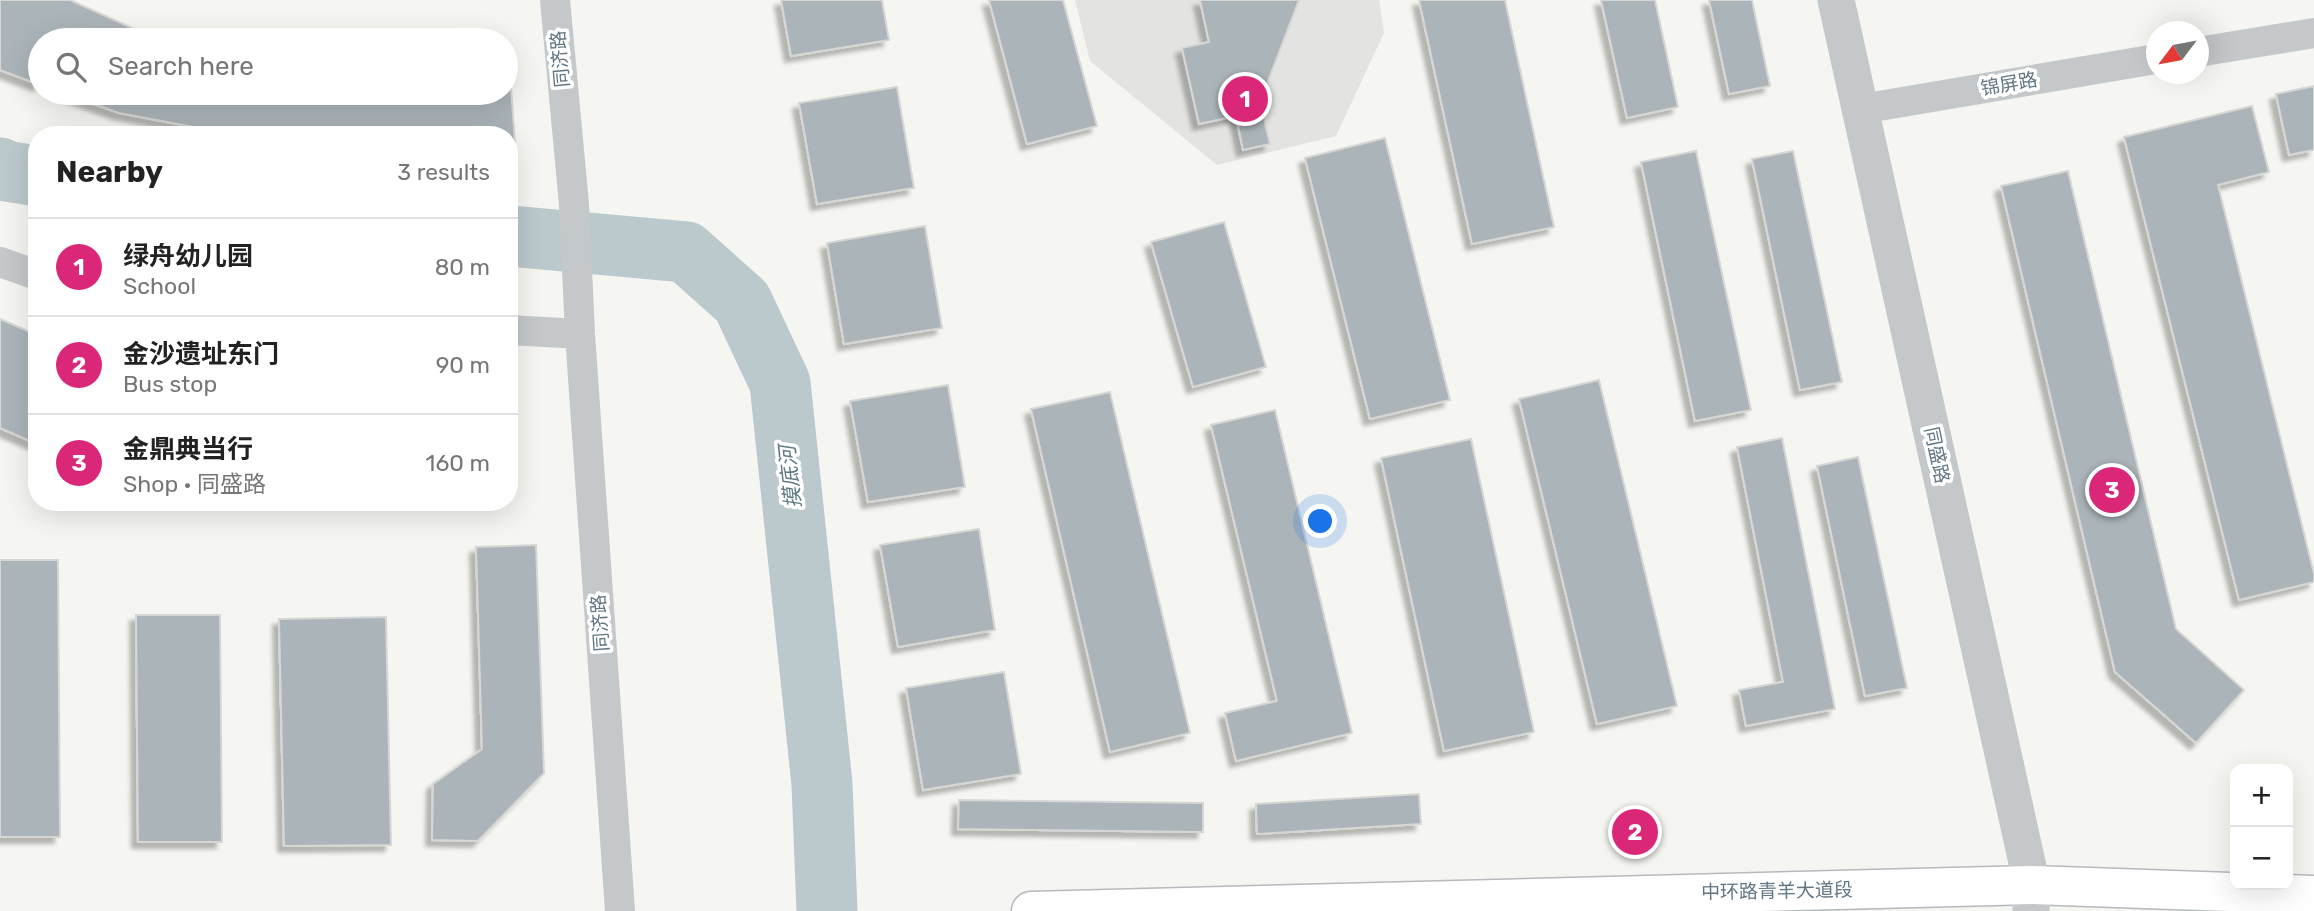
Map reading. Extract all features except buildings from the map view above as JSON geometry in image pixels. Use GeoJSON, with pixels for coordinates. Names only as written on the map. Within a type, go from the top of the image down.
{"type":"FeatureCollection","features":[{"type":"Feature","properties":{"kind":"main road","name":"中环路青羊大道段"},"geometry":{"type":"LineString","coordinates":[[1031,911],[2314,895]]}},
{"type":"Feature","properties":{"kind":"street","name":"同济路"},"geometry":{"type":"LineString","coordinates":[[555,0],[574,204],[580,334],[620,911]]}},
{"type":"Feature","properties":{"kind":"street","name":"同盛路"},"geometry":{"type":"LineString","coordinates":[[1836,0],[2032,898]]}},
{"type":"Feature","properties":{"kind":"street"},"geometry":{"type":"LineString","coordinates":[[2209,50],[2314,33]]}},
{"type":"Feature","properties":{"kind":"street","name":"锦屏路"},"geometry":{"type":"LineString","coordinates":[[1861,109],[2146,61]]}},
{"type":"Feature","properties":{"kind":"street"},"geometry":{"type":"LineString","coordinates":[[0,261],[28,272]]}},
{"type":"Feature","properties":{"kind":"street"},"geometry":{"type":"LineString","coordinates":[[518,331],[580,334]]}},
{"type":"Feature","properties":{"kind":"shaded area"},"geometry":{"type":"Polygon","coordinates":[[[1075,0],[1379,0],[1384,33],[1336,136],[1217,165],[1090,61],[1075,0]]]}},
{"type":"Feature","properties":{"kind":"waterway","name":"摸底河"},"geometry":{"type":"LineString","coordinates":[[0,168],[28,175]]}},
{"type":"Feature","properties":{"kind":"waterway","name":"摸底河"},"geometry":{"type":"LineString","coordinates":[[518,237],[686,252],[742,302],[780,383],[822,784],[827,911]]}},
{"type":"Feature","properties":{"kind":"place","name":"绿舟幼儿园"},"geometry":{"type":"Point","coordinates":[1245,99]}},
{"type":"Feature","properties":{"kind":"place","name":"金鼎典当行"},"geometry":{"type":"Point","coordinates":[2112,490]}},
{"type":"Feature","properties":{"kind":"place","name":"金沙遗址东门"},"geometry":{"type":"Point","coordinates":[1635,832]}}]}
